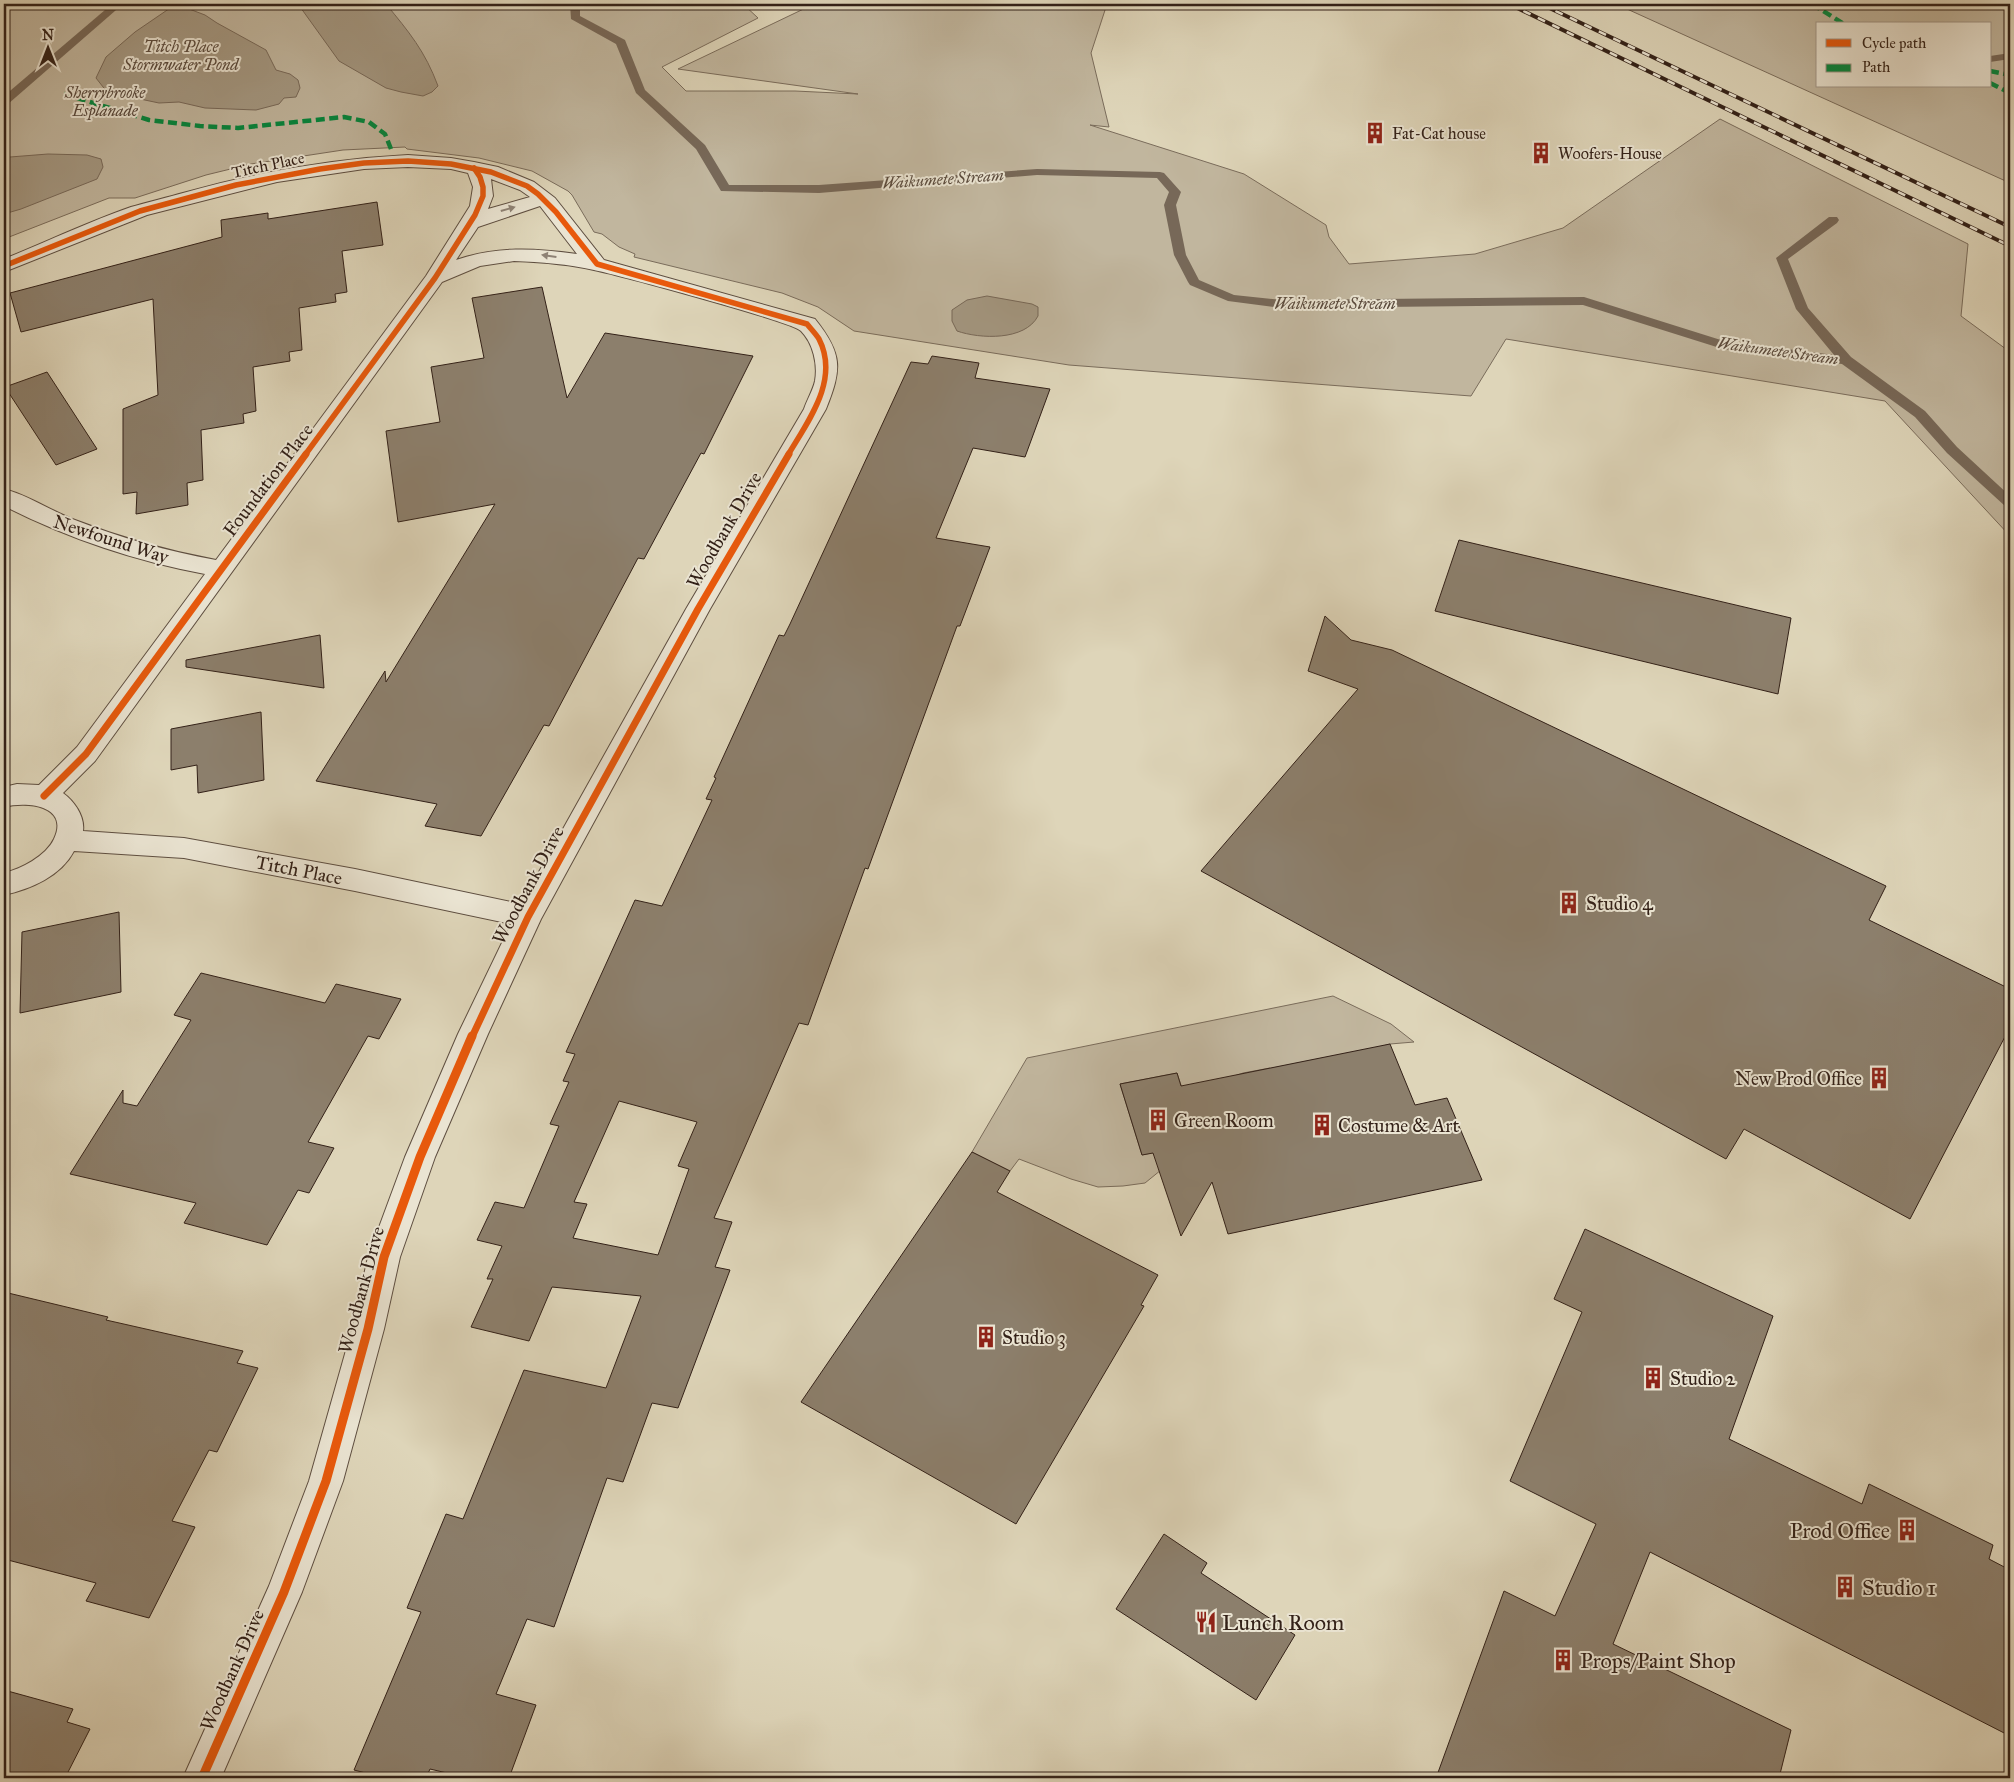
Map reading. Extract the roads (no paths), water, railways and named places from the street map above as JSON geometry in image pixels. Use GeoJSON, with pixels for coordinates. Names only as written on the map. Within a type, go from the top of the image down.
{"type":"FeatureCollection","features":[{"type":"Feature","properties":{"kind":"street","name":"Titch Place"},"geometry":{"type":"LineString","coordinates":[[4,266],[140,211],[256,180],[360,164],[421,162],[474,168],[505,176],[528,187],[544,199]]}},
{"type":"Feature","properties":{"kind":"street","name":"Foundation Place"},"geometry":{"type":"LineString","coordinates":[[44,796],[86,754],[435,278],[457,241],[472,222],[482,198],[482,179],[474,168]]}},
{"type":"Feature","properties":{"kind":"street"},"geometry":{"type":"LineString","coordinates":[[472,222],[495,213],[544,199],[556,210],[585,252],[597,264]]}},
{"type":"Feature","properties":{"kind":"street","name":"Foundation Place"},"geometry":{"type":"LineString","coordinates":[[435,278],[461,264],[504,254],[542,255],[597,264]]}},
{"type":"Feature","properties":{"kind":"street","name":"Woodbank Drive"},"geometry":{"type":"LineString","coordinates":[[202,1778],[284,1592],[326,1481],[368,1330],[384,1257],[420,1157],[472,1034],[528,917],[698,608],[815,409],[826,381],[826,361],[819,338],[807,324],[597,264]]}},
{"type":"Feature","properties":{"kind":"street","name":"Newfound Way"},"geometry":{"type":"LineString","coordinates":[[4,497],[39,516],[108,541],[186,563],[221,569]]}},
{"type":"Feature","properties":{"kind":"street"},"geometry":{"type":"LineString","coordinates":[[4,796],[26,794],[44,796],[55,801],[69,818],[67,840],[58,854],[45,866],[27,877],[4,884]]}},
{"type":"Feature","properties":{"kind":"street","name":"Titch Place"},"geometry":{"type":"LineString","coordinates":[[67,840],[184,848],[355,880],[528,917]]}},
{"type":"Feature","properties":{"kind":"water","name":"Titch Place Stormwater Pond"},"geometry":{"type":"Polygon","coordinates":[[[176,4],[205,15],[266,50],[276,70],[290,74],[298,80],[300,88],[296,97],[284,98],[279,104],[256,110],[205,108],[179,102],[159,103],[107,92],[96,78],[106,57],[135,32],[176,4]]]}},
{"type":"Feature","properties":{"kind":"water"},"geometry":{"type":"Polygon","coordinates":[[[298,4],[386,4],[422,52],[438,86],[432,92],[423,96],[401,92],[386,88],[339,61],[298,4]]]}},
{"type":"Feature","properties":{"kind":"water"},"geometry":{"type":"Polygon","coordinates":[[[48,154],[87,155],[101,159],[103,167],[97,179],[4,214],[4,160],[10,157],[48,154]]]}},
{"type":"Feature","properties":{"kind":"water"},"geometry":{"type":"Polygon","coordinates":[[[987,296],[1032,304],[1038,307],[1038,316],[1032,324],[1013,334],[978,336],[957,331],[952,321],[952,310],[967,300],[987,296]]]}},
{"type":"Feature","properties":{"kind":"waterway"},"geometry":{"type":"LineString","coordinates":[[4,102],[118,4]]}},
{"type":"Feature","properties":{"kind":"waterway","name":"Waikumete Stream"},"geometry":{"type":"LineString","coordinates":[[575,4],[575,17],[621,42],[640,91],[701,147],[725,189],[819,189],[1037,172],[1160,175],[1175,192],[1170,205],[1180,255],[1194,282],[1232,298],[1282,304],[1584,301],[1723,345],[1846,360]]}},
{"type":"Feature","properties":{"kind":"waterway"},"geometry":{"type":"LineString","coordinates":[[1992,59],[2010,56]]}},
{"type":"Feature","properties":{"kind":"waterway"},"geometry":{"type":"LineString","coordinates":[[1833,220],[1782,258],[1802,309],[1846,360]]}},
{"type":"Feature","properties":{"kind":"waterway","name":"Waikumete Stream"},"geometry":{"type":"LineString","coordinates":[[1846,360],[1920,414],[1952,450],[2010,503]]}},
{"type":"Feature","properties":{"kind":"railway"},"geometry":{"type":"LineString","coordinates":[[1509,4],[2010,246]]}},
{"type":"Feature","properties":{"kind":"railway"},"geometry":{"type":"LineString","coordinates":[[1541,4],[2010,227]]}},
{"type":"Feature","properties":{"kind":"place","name":"Fat-Cat house"},"geometry":{"type":"Point","coordinates":[1375,133]}},
{"type":"Feature","properties":{"kind":"place","name":"Woofers-House"},"geometry":{"type":"Point","coordinates":[1541,153]}},
{"type":"Feature","properties":{"kind":"place","name":"Studio 4"},"geometry":{"type":"Point","coordinates":[1569,903]}},
{"type":"Feature","properties":{"kind":"place","name":"New Prod Office"},"geometry":{"type":"Point","coordinates":[1879,1078]}},
{"type":"Feature","properties":{"kind":"place","name":"Green Room"},"geometry":{"type":"Point","coordinates":[1158,1120]}},
{"type":"Feature","properties":{"kind":"place","name":"Costume & Art"},"geometry":{"type":"Point","coordinates":[1322,1125]}},
{"type":"Feature","properties":{"kind":"place","name":"Studio 3"},"geometry":{"type":"Point","coordinates":[986,1337]}},
{"type":"Feature","properties":{"kind":"place","name":"Studio 2"},"geometry":{"type":"Point","coordinates":[1653,1378]}},
{"type":"Feature","properties":{"kind":"place","name":"Prod Office"},"geometry":{"type":"Point","coordinates":[1907,1530]}},
{"type":"Feature","properties":{"kind":"place","name":"Studio 1"},"geometry":{"type":"Point","coordinates":[1845,1587]}},
{"type":"Feature","properties":{"kind":"place","name":"Lunch Room"},"geometry":{"type":"Point","coordinates":[1206,1622]}},
{"type":"Feature","properties":{"kind":"place","name":"Props/Paint Shop"},"geometry":{"type":"Point","coordinates":[1563,1660]}},
{"type":"Feature","properties":{"kind":"park label","name":"Sherrybrooke Esplanade"},"geometry":{"type":"Point","coordinates":[105,101]}}]}
